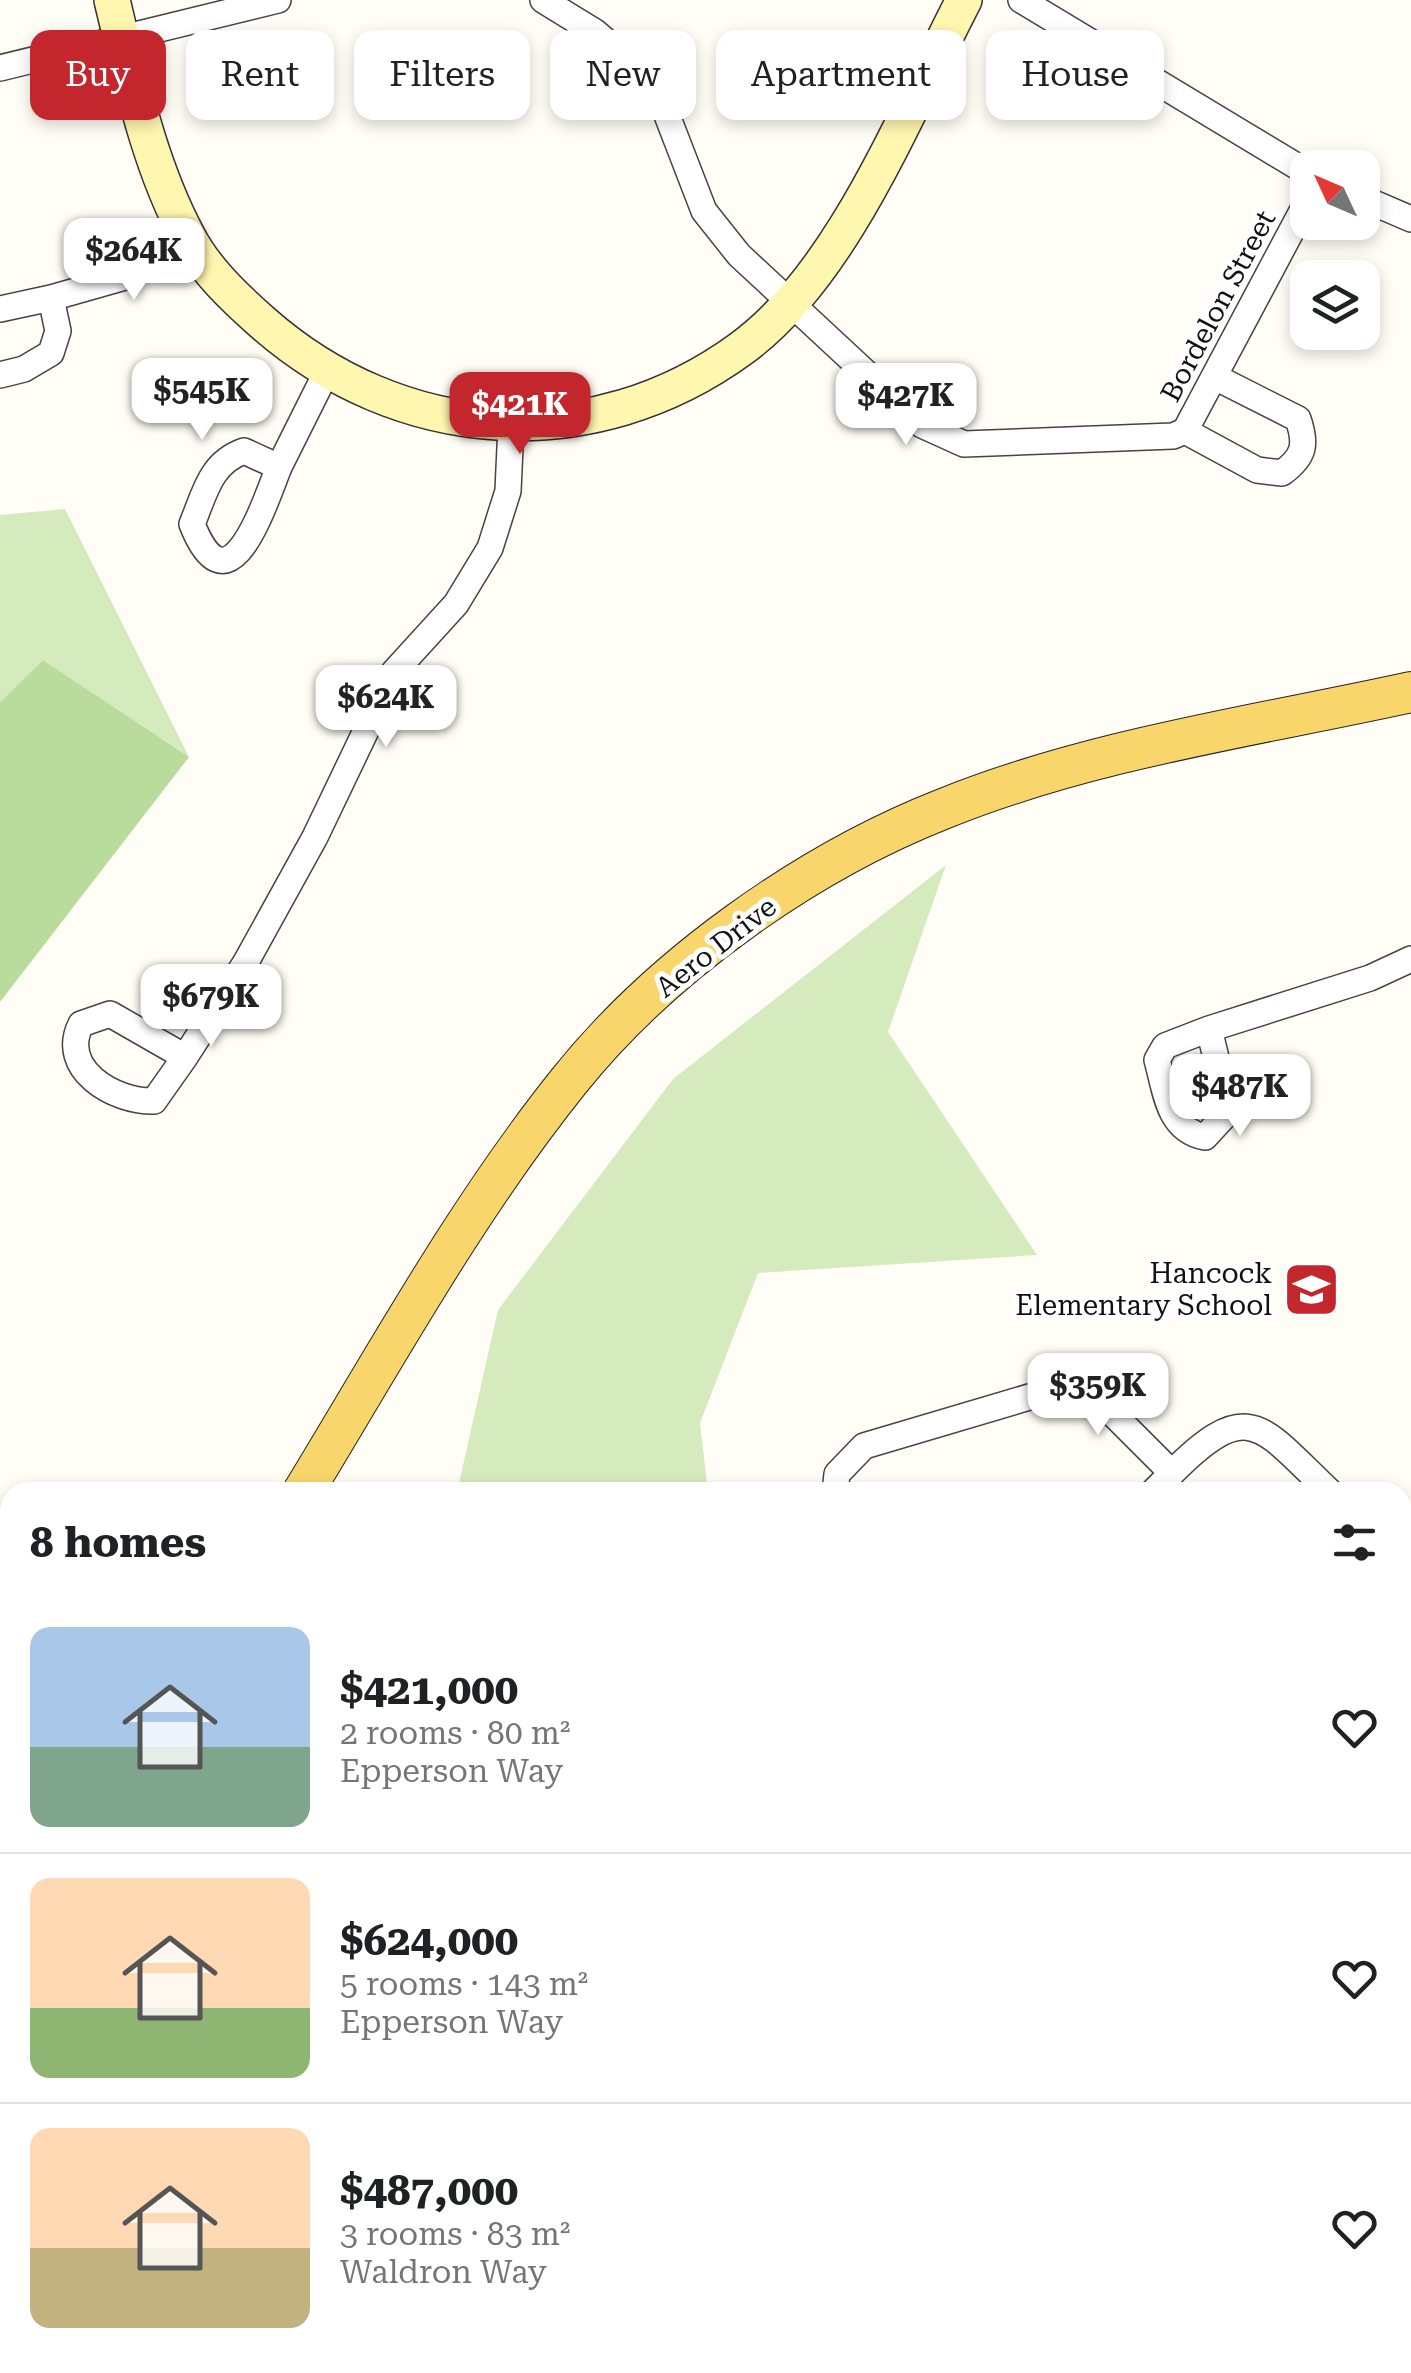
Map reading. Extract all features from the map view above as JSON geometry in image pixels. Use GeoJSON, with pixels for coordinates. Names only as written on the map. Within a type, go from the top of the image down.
{"type":"FeatureCollection","features":[{"type":"Feature","properties":{"kind":"main road","name":"Aero Drive"},"geometry":{"type":"LineString","coordinates":[[308,1482],[499,1174],[570,1079],[632,1014],[744,918],[858,849],[944,808],[1074,767],[1411,692]]}},
{"type":"Feature","properties":{"kind":"street"},"geometry":{"type":"LineString","coordinates":[[112,0],[119,30]]}},
{"type":"Feature","properties":{"kind":"street"},"geometry":{"type":"LineString","coordinates":[[154,30],[278,0]]}},
{"type":"Feature","properties":{"kind":"street","name":"Bordelon Street"},"geometry":{"type":"LineString","coordinates":[[543,0],[595,32],[637,68],[665,110],[704,211],[739,255],[922,425],[964,444],[1174,436],[1185,431],[1290,234]]}},
{"type":"Feature","properties":{"kind":"street"},"geometry":{"type":"LineString","coordinates":[[144,120],[189,240],[249,310],[288,345],[380,397],[464,422],[511,425],[592,416],[670,390],[742,347],[790,303],[840,238],[964,0]]}},
{"type":"Feature","properties":{"kind":"street"},"geometry":{"type":"LineString","coordinates":[[1021,0],[1290,162]]}},
{"type":"Feature","properties":{"kind":"street"},"geometry":{"type":"LineString","coordinates":[[0,68],[30,61]]}},
{"type":"Feature","properties":{"kind":"street"},"geometry":{"type":"LineString","coordinates":[[1380,206],[1411,219]]}},
{"type":"Feature","properties":{"kind":"street"},"geometry":{"type":"LineString","coordinates":[[0,309],[125,277],[189,240]]}},
{"type":"Feature","properties":{"kind":"street"},"geometry":{"type":"LineString","coordinates":[[0,375],[24,369],[51,353],[58,331],[50,298]]}},
{"type":"Feature","properties":{"kind":"street"},"geometry":{"type":"LineString","coordinates":[[279,467],[328,371]]}},
{"type":"Feature","properties":{"kind":"street"},"geometry":{"type":"LineString","coordinates":[[1185,431],[1257,470],[1282,473],[1300,460],[1306,440],[1298,419],[1215,377]]}},
{"type":"Feature","properties":{"kind":"street"},"geometry":{"type":"LineString","coordinates":[[185,1057],[246,962],[315,837],[394,672],[456,604],[490,548],[508,492],[511,425]]}},
{"type":"Feature","properties":{"kind":"street"},"geometry":{"type":"LineString","coordinates":[[1209,1029],[1370,978],[1411,959]]}},
{"type":"Feature","properties":{"kind":"street"},"geometry":{"type":"LineString","coordinates":[[837,1482],[837,1474],[864,1446],[1062,1387],[1095,1396],[1172,1473]]}},
{"type":"Feature","properties":{"kind":"street"},"geometry":{"type":"LineString","coordinates":[[1163,1482],[1209,1436],[1237,1425],[1264,1430],[1319,1482]]}},
{"type":"Feature","properties":{"kind":"green space"},"geometry":{"type":"Polygon","coordinates":[[[65,509],[189,757],[43,660],[0,702],[0,515],[65,509]]]}},
{"type":"Feature","properties":{"kind":"green space"},"geometry":{"type":"Polygon","coordinates":[[[43,660],[189,757],[0,1002],[0,702],[43,660]]]}},
{"type":"Feature","properties":{"kind":"green space"},"geometry":{"type":"Polygon","coordinates":[[[946,865],[888,1032],[1037,1255],[758,1273],[700,1423],[707,1482],[459,1482],[498,1310],[673,1079],[946,865]]]}},
{"type":"Feature","properties":{"kind":"place","name":"Hancock Elementary School"},"geometry":{"type":"Point","coordinates":[1311,1289]}}]}
